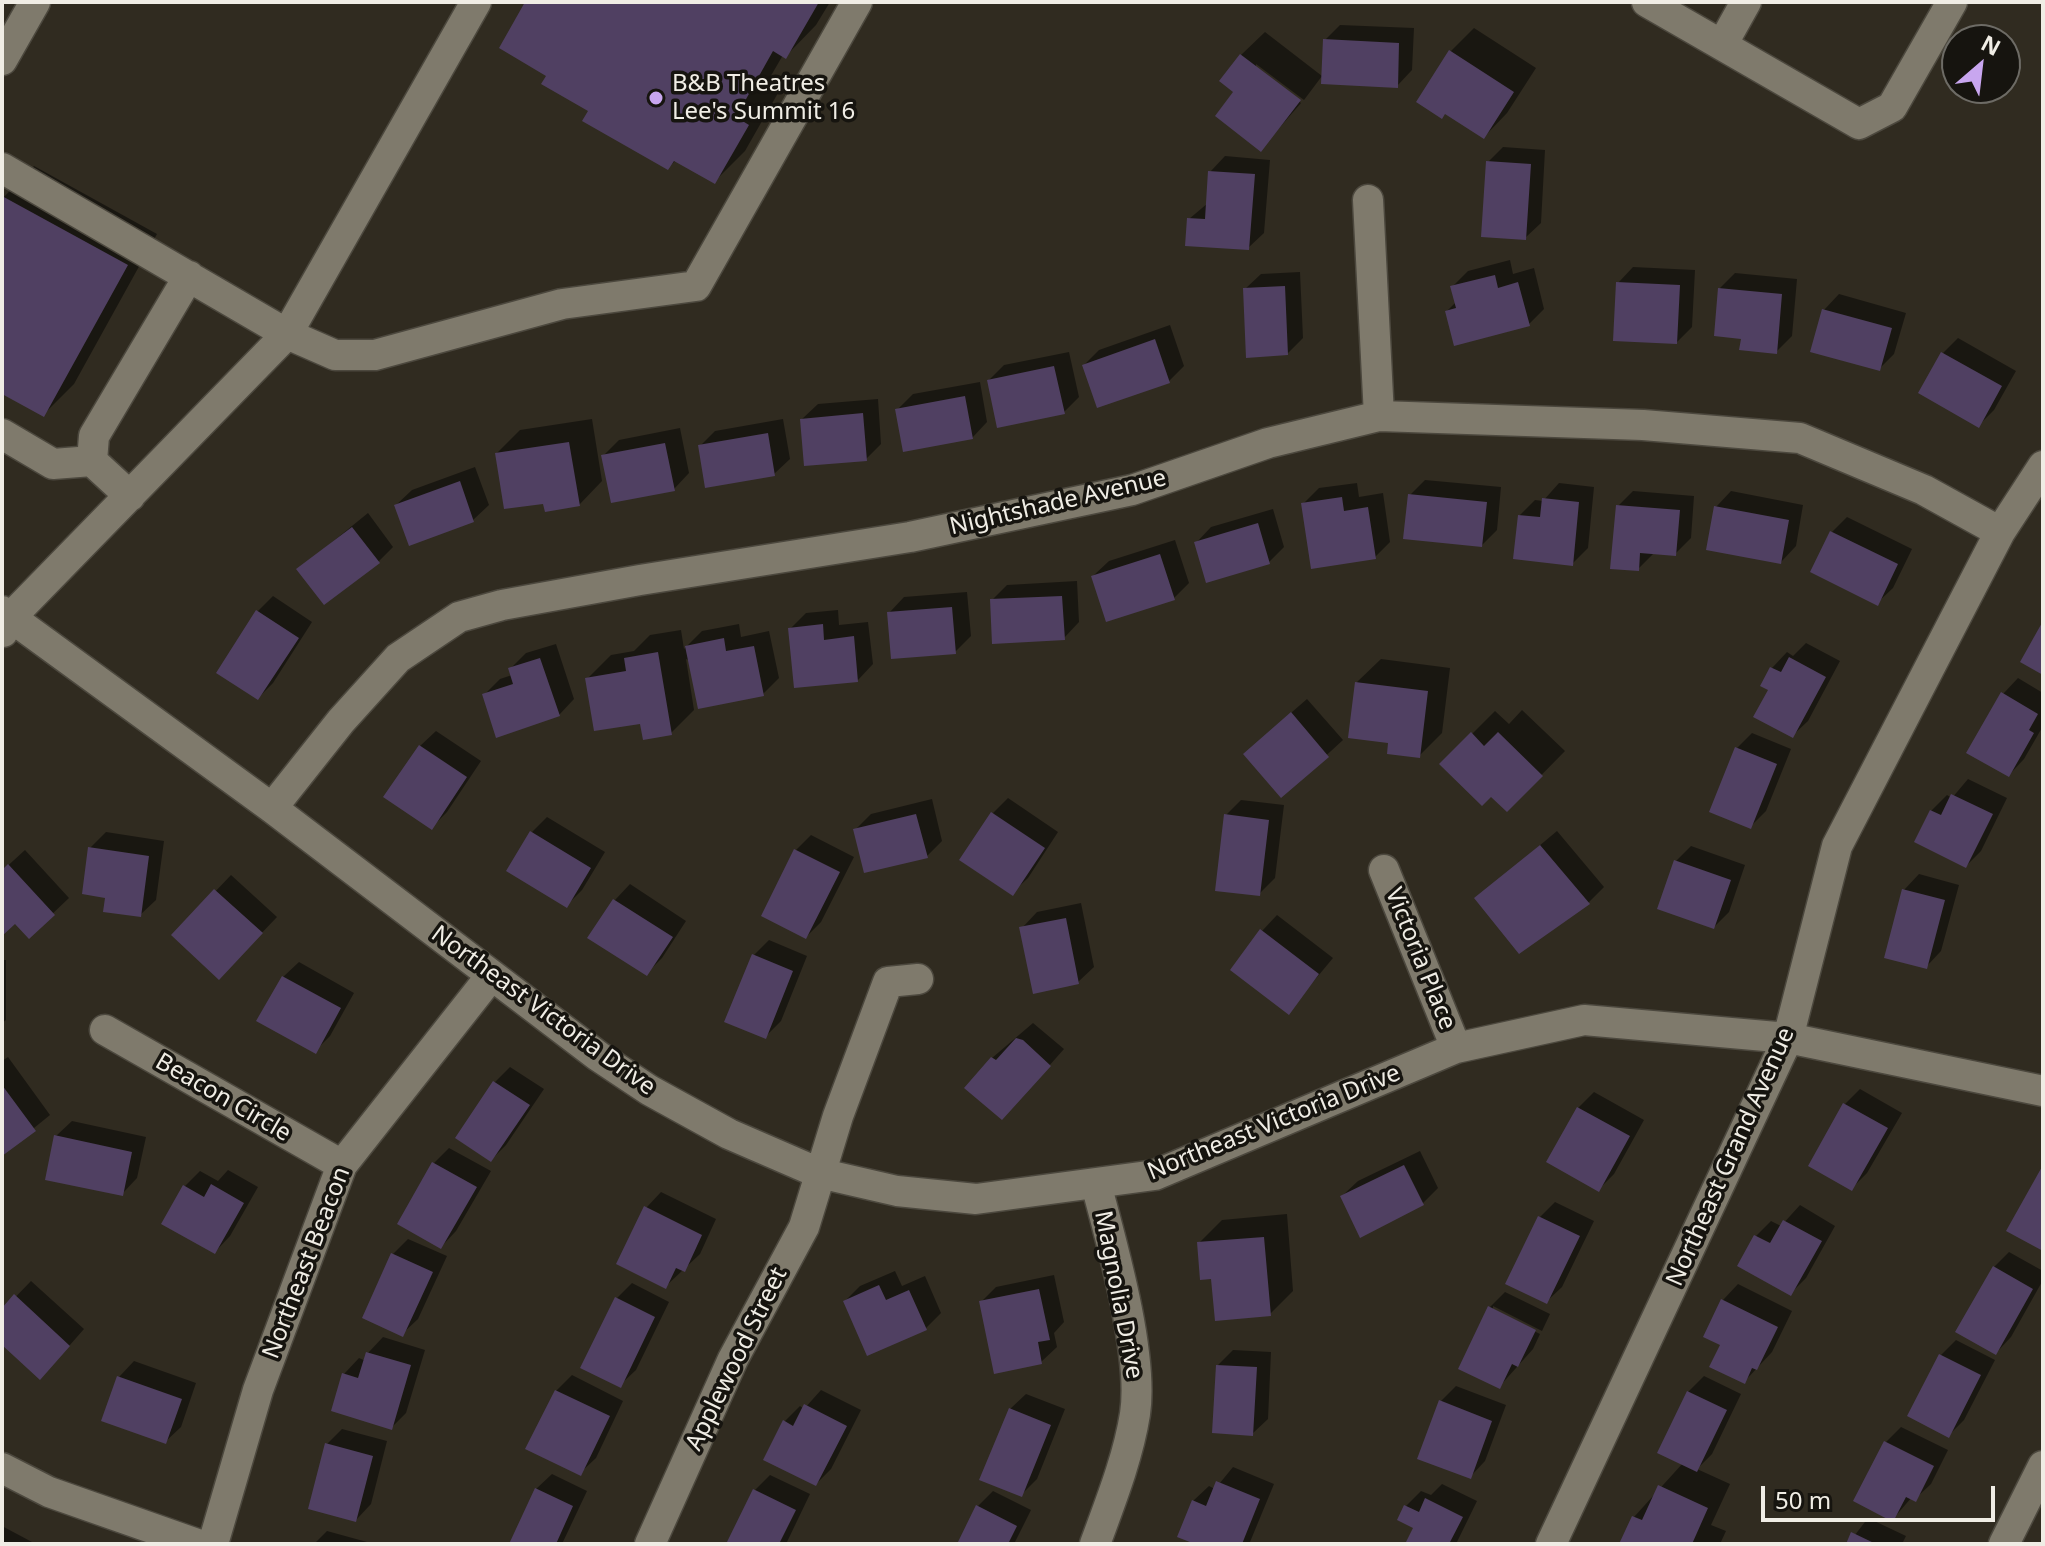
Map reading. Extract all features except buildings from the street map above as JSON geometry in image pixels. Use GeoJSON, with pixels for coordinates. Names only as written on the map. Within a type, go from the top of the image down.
{"type":"FeatureCollection","features":[{"type":"Feature","properties":{"kind":"street"},"geometry":{"type":"LineString","coordinates":[[2,60],[35,2]]}},
{"type":"Feature","properties":{"kind":"street"},"geometry":{"type":"LineString","coordinates":[[5,621],[287,334],[476,2]]}},
{"type":"Feature","properties":{"kind":"street"},"geometry":{"type":"LineString","coordinates":[[2,168],[287,334],[335,355],[375,355],[562,304],[696,286],[857,2]]}},
{"type":"Feature","properties":{"kind":"street"},"geometry":{"type":"LineString","coordinates":[[1647,2],[1859,124],[1892,107],[1952,2]]}},
{"type":"Feature","properties":{"kind":"street"},"geometry":{"type":"LineString","coordinates":[[1722,45],[1746,2]]}},
{"type":"Feature","properties":{"kind":"street"},"geometry":{"type":"LineString","coordinates":[[1368,200],[1379,416]]}},
{"type":"Feature","properties":{"kind":"street"},"geometry":{"type":"LineString","coordinates":[[92,461],[94,436],[189,276]]}},
{"type":"Feature","properties":{"kind":"street","name":"Nightshade Avenue"},"geometry":{"type":"LineString","coordinates":[[272,808],[341,721],[398,658],[459,617],[502,605],[640,580],[910,537],[1132,490],[1268,443],[1379,416],[1643,425],[1800,438],[1924,490],[2000,532]]}},
{"type":"Feature","properties":{"kind":"street"},"geometry":{"type":"LineString","coordinates":[[2,434],[53,464],[92,461],[130,496]]}},
{"type":"Feature","properties":{"kind":"street","name":"Northeast Grand Avenue"},"geometry":{"type":"LineString","coordinates":[[1551,1544],[1788,1038],[1837,846],[2000,532],[2043,466]]}},
{"type":"Feature","properties":{"kind":"street","name":"Northeast Victoria Drive"},"geometry":{"type":"LineString","coordinates":[[5,621],[272,808],[491,976],[649,1090],[729,1134],[819,1173],[897,1191],[976,1199],[1155,1175],[1456,1048],[1584,1020],[1788,1038],[2043,1091]]}},
{"type":"Feature","properties":{"kind":"street","name":"Victoria Place"},"geometry":{"type":"LineString","coordinates":[[1384,870],[1456,1048]]}},
{"type":"Feature","properties":{"kind":"street","name":"Northeast Beacon"},"geometry":{"type":"LineString","coordinates":[[213,1544],[258,1390],[342,1165],[491,976]]}},
{"type":"Feature","properties":{"kind":"street","name":"Applewood Street"},"geometry":{"type":"LineString","coordinates":[[650,1544],[733,1359],[804,1227],[819,1173],[888,982],[918,979]]}},
{"type":"Feature","properties":{"kind":"street","name":"Beacon Circle"},"geometry":{"type":"LineString","coordinates":[[105,1030],[342,1165]]}},
{"type":"Feature","properties":{"kind":"street","name":"Magnolia Drive"},"geometry":{"type":"LineString","coordinates":[[1095,1544],[1135,1416],[1137,1382],[1116,1259],[1096,1184]]}},
{"type":"Feature","properties":{"kind":"street"},"geometry":{"type":"LineString","coordinates":[[2004,1544],[2043,1466]]}},
{"type":"Feature","properties":{"kind":"street"},"geometry":{"type":"LineString","coordinates":[[2,1468],[49,1492],[197,1544]]}},
{"type":"Feature","properties":{"kind":"place","name":"B&B Theatres Lee's Summit 16"},"geometry":{"type":"Point","coordinates":[656,98]}}]}
